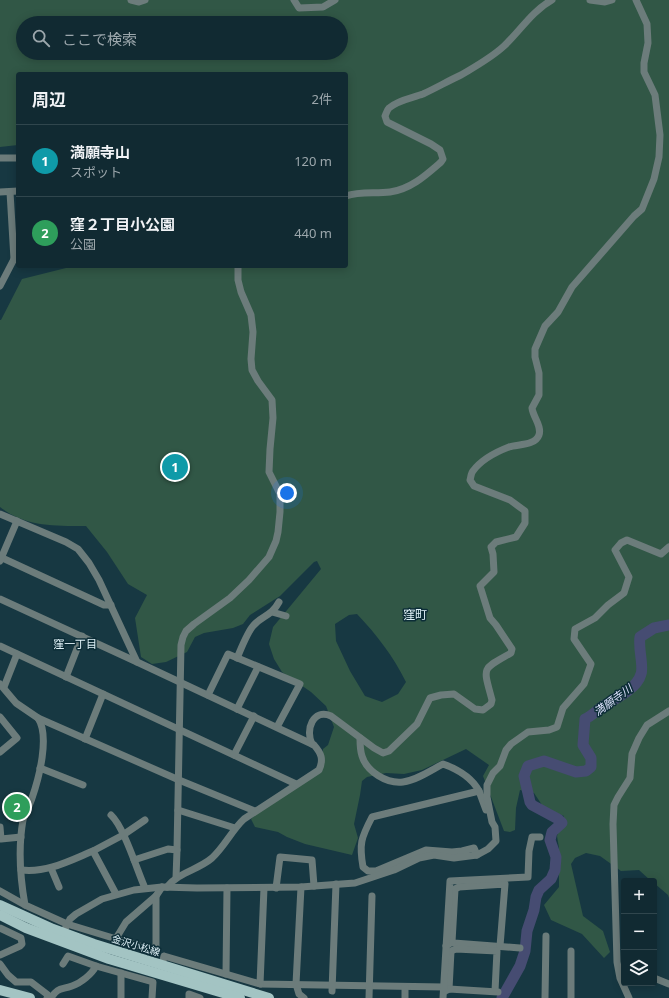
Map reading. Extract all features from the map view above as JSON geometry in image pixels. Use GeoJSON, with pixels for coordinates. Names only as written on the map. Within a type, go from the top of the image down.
{"type":"FeatureCollection","features":[{"type":"Feature","properties":{"kind":"main road","name":"金沢小松線"},"geometry":{"type":"LineString","coordinates":[[0,905],[65,929],[94,944],[269,998]]}},
{"type":"Feature","properties":{"kind":"main road","name":"金沢小松線"},"geometry":{"type":"LineString","coordinates":[[0,915],[26,928],[109,958],[240,998]]}},
{"type":"Feature","properties":{"kind":"main road"},"geometry":{"type":"LineString","coordinates":[[0,990],[30,998]]}},
{"type":"Feature","properties":{"kind":"street"},"geometry":{"type":"LineString","coordinates":[[131,0],[139,2],[145,0]]}},
{"type":"Feature","properties":{"kind":"street"},"geometry":{"type":"LineString","coordinates":[[294,0],[299,8],[323,7],[335,0]]}},
{"type":"Feature","properties":{"kind":"street"},"geometry":{"type":"LineString","coordinates":[[348,196],[392,192],[407,187],[420,180],[441,162],[443,159],[440,150],[386,122],[385,116],[388,110],[405,100],[421,95],[440,86],[494,55],[543,5],[552,0]]}},
{"type":"Feature","properties":{"kind":"street"},"geometry":{"type":"LineString","coordinates":[[590,0],[605,2],[612,0]]}},
{"type":"Feature","properties":{"kind":"street"},"geometry":{"type":"LineString","coordinates":[[115,940],[126,922],[176,878],[211,858],[235,828],[255,811],[319,770],[322,764],[322,755],[308,737],[309,728],[313,720],[320,715],[326,714],[331,716],[374,748],[383,752],[389,752],[417,724],[430,698],[454,694],[475,709],[483,710],[491,704],[492,700],[485,675],[486,668],[510,652],[512,649],[490,618],[480,586],[494,572],[491,547],[496,542],[516,537],[524,523],[525,511],[510,500],[474,486],[470,480],[472,472],[488,458],[510,447],[533,441],[539,436],[540,428],[532,408],[539,395],[539,373],[535,349],[545,326],[558,312],[572,287],[634,216],[642,209],[654,179],[660,135],[658,112],[655,95],[644,72],[644,63],[648,43],[647,24],[636,0]]}},
{"type":"Feature","properties":{"kind":"street"},"geometry":{"type":"LineString","coordinates":[[0,158],[16,158]]}},
{"type":"Feature","properties":{"kind":"street"},"geometry":{"type":"LineString","coordinates":[[0,192],[14,192],[16,259],[0,286]]}},
{"type":"Feature","properties":{"kind":"street"},"geometry":{"type":"LineString","coordinates":[[176,878],[181,645],[183,638],[186,631],[230,598],[249,580],[269,557],[278,532],[280,494],[269,472],[273,418],[272,400],[252,370],[251,359],[253,332],[251,315],[241,292],[238,280],[238,268]]}},
{"type":"Feature","properties":{"kind":"street"},"geometry":{"type":"LineString","coordinates":[[0,514],[66,542],[78,549],[89,563],[99,580],[137,662]]}},
{"type":"Feature","properties":{"kind":"street"},"geometry":{"type":"LineString","coordinates":[[16,521],[0,558],[104,605],[111,605]]}},
{"type":"Feature","properties":{"kind":"street"},"geometry":{"type":"LineString","coordinates":[[491,818],[487,797],[487,785],[493,773],[500,766],[506,750],[511,744],[528,732],[549,730],[557,727],[562,708],[584,684],[591,664],[574,639],[575,629],[596,618],[608,605],[624,593],[628,577],[615,550],[621,543],[627,540],[661,554],[669,546]]}},
{"type":"Feature","properties":{"kind":"street"},"geometry":{"type":"LineString","coordinates":[[0,599],[312,744]]}},
{"type":"Feature","properties":{"kind":"street"},"geometry":{"type":"LineString","coordinates":[[237,658],[252,626],[272,612],[279,602]]}},
{"type":"Feature","properties":{"kind":"street"},"geometry":{"type":"LineString","coordinates":[[272,612],[286,616]]}},
{"type":"Feature","properties":{"kind":"street"},"geometry":{"type":"LineString","coordinates":[[66,677],[82,636]]}},
{"type":"Feature","properties":{"kind":"street"},"geometry":{"type":"LineString","coordinates":[[0,646],[296,784]]}},
{"type":"Feature","properties":{"kind":"street"},"geometry":{"type":"LineString","coordinates":[[17,654],[2,686],[16,703],[38,718],[179,780],[255,811]]}},
{"type":"Feature","properties":{"kind":"street"},"geometry":{"type":"LineString","coordinates":[[208,695],[228,654],[300,684],[277,727]]}},
{"type":"Feature","properties":{"kind":"street"},"geometry":{"type":"LineString","coordinates":[[237,709],[258,667]]}},
{"type":"Feature","properties":{"kind":"street"},"geometry":{"type":"LineString","coordinates":[[85,739],[102,694]]}},
{"type":"Feature","properties":{"kind":"street"},"geometry":{"type":"LineString","coordinates":[[621,980],[614,873],[614,805],[630,778],[632,754],[638,738],[647,725],[669,712]]}},
{"type":"Feature","properties":{"kind":"street"},"geometry":{"type":"LineString","coordinates":[[234,755],[254,716]]}},
{"type":"Feature","properties":{"kind":"street"},"geometry":{"type":"LineString","coordinates":[[0,717],[17,738],[0,752]]}},
{"type":"Feature","properties":{"kind":"street"},"geometry":{"type":"LineString","coordinates":[[25,905],[21,882],[21,837],[23,819],[32,798],[42,757],[42,724],[38,718]]}},
{"type":"Feature","properties":{"kind":"street"},"geometry":{"type":"LineString","coordinates":[[65,929],[76,914],[102,899],[116,894],[145,888],[276,888],[355,883],[394,870],[419,858],[434,855],[454,858],[477,854],[488,850],[496,841],[495,826],[488,815],[479,791],[475,784],[468,778],[451,767],[442,764],[417,778],[404,782],[395,782],[386,779],[376,775],[367,766],[362,756],[360,738]]}},
{"type":"Feature","properties":{"kind":"street"},"geometry":{"type":"LineString","coordinates":[[40,768],[83,785]]}},
{"type":"Feature","properties":{"kind":"street"},"geometry":{"type":"LineString","coordinates":[[477,854],[474,848],[452,852],[426,850],[376,871],[368,871],[363,867],[360,845],[363,834],[372,817],[479,791]]}},
{"type":"Feature","properties":{"kind":"street"},"geometry":{"type":"LineString","coordinates":[[178,810],[235,828]]}},
{"type":"Feature","properties":{"kind":"street"},"geometry":{"type":"LineString","coordinates":[[110,816],[116,820],[145,888]]}},
{"type":"Feature","properties":{"kind":"street"},"geometry":{"type":"LineString","coordinates":[[21,870],[32,872],[51,868],[123,835],[145,820]]}},
{"type":"Feature","properties":{"kind":"street"},"geometry":{"type":"LineString","coordinates":[[0,827],[1,838],[21,837]]}},
{"type":"Feature","properties":{"kind":"street"},"geometry":{"type":"LineString","coordinates":[[449,944],[450,881],[528,877],[529,851],[532,837],[540,837]]}},
{"type":"Feature","properties":{"kind":"street"},"geometry":{"type":"LineString","coordinates":[[134,860],[168,849],[177,850]]}},
{"type":"Feature","properties":{"kind":"street"},"geometry":{"type":"LineString","coordinates":[[93,850],[116,894]]}},
{"type":"Feature","properties":{"kind":"street"},"geometry":{"type":"LineString","coordinates":[[276,888],[280,857],[312,860],[314,886]]}},
{"type":"Feature","properties":{"kind":"street"},"geometry":{"type":"LineString","coordinates":[[51,868],[59,887]]}},
{"type":"Feature","properties":{"kind":"street"},"geometry":{"type":"LineString","coordinates":[[332,988],[336,884]]}},
{"type":"Feature","properties":{"kind":"street"},"geometry":{"type":"LineString","coordinates":[[445,991],[455,889],[459,887],[505,884],[500,946]]}},
{"type":"Feature","properties":{"kind":"street"},"geometry":{"type":"LineString","coordinates":[[301,887],[296,984],[299,994],[304,998]]}},
{"type":"Feature","properties":{"kind":"street"},"geometry":{"type":"LineString","coordinates":[[226,974],[227,888]]}},
{"type":"Feature","properties":{"kind":"street"},"geometry":{"type":"LineString","coordinates":[[260,984],[264,888]]}},
{"type":"Feature","properties":{"kind":"street"},"geometry":{"type":"LineString","coordinates":[[0,891],[65,929],[156,951],[156,896]]}},
{"type":"Feature","properties":{"kind":"street"},"geometry":{"type":"LineString","coordinates":[[370,998],[372,896]]}},
{"type":"Feature","properties":{"kind":"street"},"geometry":{"type":"LineString","coordinates":[[0,928],[21,938],[22,944],[0,955]]}},
{"type":"Feature","properties":{"kind":"street"},"geometry":{"type":"LineString","coordinates":[[545,998],[546,936]]}},
{"type":"Feature","properties":{"kind":"street"},"geometry":{"type":"LineString","coordinates":[[449,944],[520,948]]}},
{"type":"Feature","properties":{"kind":"street"},"geometry":{"type":"LineString","coordinates":[[162,965],[164,956],[260,984],[296,984],[332,988],[405,986],[445,991],[497,992],[497,951],[456,949],[451,951],[445,991]]}},
{"type":"Feature","properties":{"kind":"street"},"geometry":{"type":"LineString","coordinates":[[571,951],[571,998]]}},
{"type":"Feature","properties":{"kind":"street"},"geometry":{"type":"LineString","coordinates":[[63,964],[68,956],[96,966],[153,982],[152,998]]}},
{"type":"Feature","properties":{"kind":"street"},"geometry":{"type":"LineString","coordinates":[[0,964],[8,975],[16,982],[31,982],[48,995],[47,998]]}},
{"type":"Feature","properties":{"kind":"street"},"geometry":{"type":"LineString","coordinates":[[51,998],[55,991],[64,987],[73,986],[80,982],[92,973],[96,966]]}},
{"type":"Feature","properties":{"kind":"street"},"geometry":{"type":"LineString","coordinates":[[121,973],[121,998]]}},
{"type":"Feature","properties":{"kind":"street"},"geometry":{"type":"LineString","coordinates":[[657,979],[669,984]]}},
{"type":"Feature","properties":{"kind":"street"},"geometry":{"type":"LineString","coordinates":[[405,986],[405,998]]}},
{"type":"Feature","properties":{"kind":"street"},"geometry":{"type":"LineString","coordinates":[[624,986],[629,998]]}},
{"type":"Feature","properties":{"kind":"street"},"geometry":{"type":"LineString","coordinates":[[189,998],[189,994],[200,998]]}},
{"type":"Feature","properties":{"kind":"green space"},"geometry":{"type":"Polygon","coordinates":[[[0,0],[669,0],[669,898],[668,895],[657,886],[657,878],[648,878],[639,870],[621,871],[600,856],[586,853],[575,858],[571,864],[583,916],[603,931],[610,952],[604,958],[582,934],[551,920],[544,905],[559,887],[559,848],[557,836],[564,816],[544,808],[534,793],[520,790],[516,808],[515,830],[510,832],[504,831],[483,776],[489,765],[466,749],[422,770],[404,774],[386,773],[367,777],[362,781],[354,824],[358,838],[352,855],[305,844],[278,832],[255,827],[251,819],[254,816],[323,767],[323,749],[328,745],[334,727],[326,706],[311,692],[282,672],[274,659],[269,644],[273,627],[321,569],[317,561],[314,562],[280,596],[250,615],[243,624],[233,628],[204,633],[195,637],[187,652],[166,662],[152,664],[141,657],[135,618],[147,595],[128,584],[107,552],[86,526],[63,526],[30,522],[10,514],[0,507],[0,320],[22,279],[66,268],[348,268],[348,72],[16,72],[16,145],[0,147],[0,0]],[[357,614],[349,615],[335,624],[336,641],[350,671],[365,696],[382,702],[398,694],[406,682],[396,663],[357,614]]]}},
{"type":"Feature","properties":{"kind":"waterway","name":"満願寺川"},"geometry":{"type":"LineString","coordinates":[[502,998],[520,966],[525,951],[527,931],[534,910],[536,897],[539,890],[551,879],[555,870],[556,857],[550,840],[552,832],[562,823],[558,819],[532,805],[530,802],[524,776],[528,766],[544,761],[576,772],[586,771],[591,767],[591,758],[583,745],[585,719],[625,693],[635,684],[642,671],[640,637],[654,628],[669,625]]}},
{"type":"Feature","properties":{"kind":"place","name":"満願寺山"},"geometry":{"type":"Point","coordinates":[175,467]}},
{"type":"Feature","properties":{"kind":"place","name":"窪２丁目小公園"},"geometry":{"type":"Point","coordinates":[17,807]}},
{"type":"Feature","properties":{"kind":"district","name":"窪町"},"geometry":{"type":"Point","coordinates":[415,615]}},
{"type":"Feature","properties":{"kind":"district","name":"窪一丁目"},"geometry":{"type":"Point","coordinates":[75,644]}}]}
